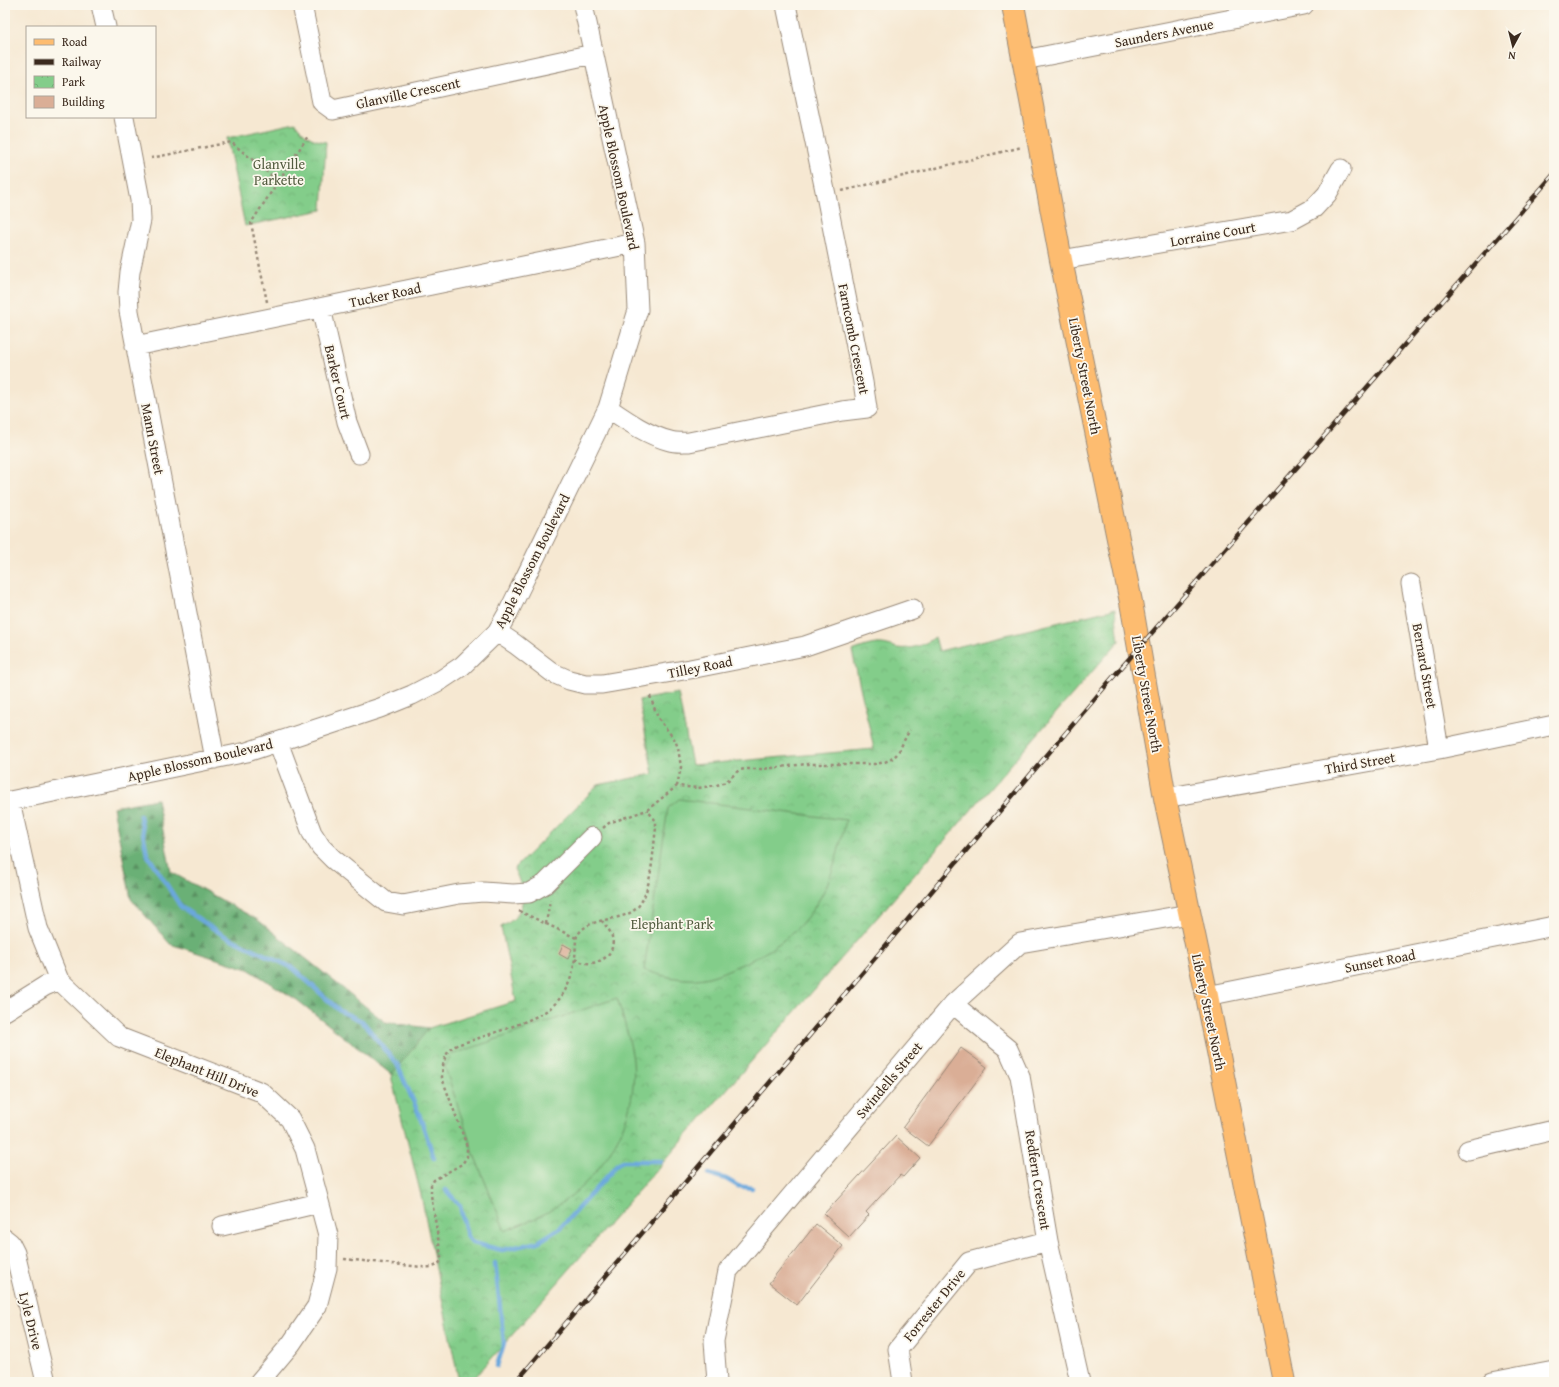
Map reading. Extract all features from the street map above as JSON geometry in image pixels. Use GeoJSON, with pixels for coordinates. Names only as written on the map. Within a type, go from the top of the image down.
{"type":"FeatureCollection","features":[{"type":"Feature","properties":{"kind":"main road","name":"Liberty Street North"},"geometry":{"type":"LineString","coordinates":[[1013,5],[1061,260],[1131,602],[1165,798],[1207,996],[1284,1382]]}},
{"type":"Feature","properties":{"kind":"street"},"geometry":{"type":"LineString","coordinates":[[101,5],[106,26]]}},
{"type":"Feature","properties":{"kind":"street","name":"Glanville Crescent"},"geometry":{"type":"LineString","coordinates":[[302,5],[322,102],[333,110],[593,54]]}},
{"type":"Feature","properties":{"kind":"street","name":"Apple Blossom Boulevard"},"geometry":{"type":"LineString","coordinates":[[8,802],[247,752],[380,708],[412,695],[441,680],[462,666],[497,632],[509,611],[608,408],[638,310],[635,243],[583,5]]}},
{"type":"Feature","properties":{"kind":"street","name":"Farncomb Crescent"},"geometry":{"type":"LineString","coordinates":[[608,408],[642,430],[656,436],[671,442],[689,442],[842,411],[867,408],[826,195],[786,5]]}},
{"type":"Feature","properties":{"kind":"street","name":"Saunders Avenue"},"geometry":{"type":"LineString","coordinates":[[1024,60],[1304,5]]}},
{"type":"Feature","properties":{"kind":"street","name":"Mann Street"},"geometry":{"type":"LineString","coordinates":[[124,118],[140,200],[141,220],[130,272],[128,292],[129,311],[215,759]]}},
{"type":"Feature","properties":{"kind":"street","name":"Lorraine Court"},"geometry":{"type":"LineString","coordinates":[[1061,260],[1292,220],[1314,208],[1323,199],[1341,169]]}},
{"type":"Feature","properties":{"kind":"street","name":"Tucker Road"},"geometry":{"type":"LineString","coordinates":[[135,346],[635,243]]}},
{"type":"Feature","properties":{"kind":"street","name":"Barker Court"},"geometry":{"type":"LineString","coordinates":[[321,308],[347,422],[359,454]]}},
{"type":"Feature","properties":{"kind":"street","name":"Bernard Street"},"geometry":{"type":"LineString","coordinates":[[1411,584],[1439,749]]}},
{"type":"Feature","properties":{"kind":"street","name":"Tilley Road"},"geometry":{"type":"LineString","coordinates":[[497,632],[553,673],[569,680],[586,684],[602,684],[690,669],[805,646],[913,609]]}},
{"type":"Feature","properties":{"kind":"street","name":"Third Street"},"geometry":{"type":"LineString","coordinates":[[1165,798],[1439,749],[1554,725]]}},
{"type":"Feature","properties":{"kind":"street"},"geometry":{"type":"LineString","coordinates":[[278,742],[312,833],[321,847],[333,859],[386,902],[403,905],[459,894],[483,892],[513,894],[529,893],[537,890],[545,884],[592,837]]}},
{"type":"Feature","properties":{"kind":"street","name":"Elephant Hill Drive"},"geometry":{"type":"LineString","coordinates":[[8,802],[38,928],[59,980],[119,1037],[261,1092],[290,1118],[305,1150],[328,1235],[327,1268],[317,1306],[291,1344],[259,1382]]}},
{"type":"Feature","properties":{"kind":"street","name":"Swindells Street"},"geometry":{"type":"LineString","coordinates":[[717,1382],[714,1340],[728,1271],[953,1004],[1020,943],[1189,914]]}},
{"type":"Feature","properties":{"kind":"street","name":"Sunset Road"},"geometry":{"type":"LineString","coordinates":[[1207,996],[1554,926]]}},
{"type":"Feature","properties":{"kind":"street"},"geometry":{"type":"LineString","coordinates":[[5,1011],[45,986],[59,980]]}},
{"type":"Feature","properties":{"kind":"street","name":"Redfern Crescent"},"geometry":{"type":"LineString","coordinates":[[953,1004],[1008,1048],[1020,1076],[1048,1241],[1080,1382]]}},
{"type":"Feature","properties":{"kind":"street"},"geometry":{"type":"LineString","coordinates":[[1468,1150],[1554,1130]]}},
{"type":"Feature","properties":{"kind":"street"},"geometry":{"type":"LineString","coordinates":[[222,1226],[319,1203]]}},
{"type":"Feature","properties":{"kind":"street","name":"Lyle Drive"},"geometry":{"type":"LineString","coordinates":[[5,1239],[10,1243],[15,1254],[46,1382]]}},
{"type":"Feature","properties":{"kind":"street","name":"Forrester Drive"},"geometry":{"type":"LineString","coordinates":[[903,1382],[898,1349],[969,1262],[1048,1241]]}},
{"type":"Feature","properties":{"kind":"street"},"geometry":{"type":"LineString","coordinates":[[1492,1382],[1554,1370]]}},
{"type":"Feature","properties":{"kind":"path"},"geometry":{"type":"LineString","coordinates":[[270,318],[250,223],[308,136]]}},
{"type":"Feature","properties":{"kind":"path"},"geometry":{"type":"LineString","coordinates":[[151,158],[231,142],[278,181]]}},
{"type":"Feature","properties":{"kind":"path"},"geometry":{"type":"LineString","coordinates":[[826,195],[1040,144]]}},
{"type":"Feature","properties":{"kind":"path"},"geometry":{"type":"LineString","coordinates":[[592,837],[609,823],[647,810],[677,786],[681,767],[678,748],[675,740],[658,718],[650,696]]}},
{"type":"Feature","properties":{"kind":"path"},"geometry":{"type":"LineString","coordinates":[[677,786],[698,788],[717,785],[726,782],[739,770],[745,768],[762,769],[807,764],[885,763],[892,760],[897,755],[903,740],[910,730]]}},
{"type":"Feature","properties":{"kind":"path"},"geometry":{"type":"LineString","coordinates":[[327,1257],[430,1268],[439,1264],[441,1261],[441,1256],[431,1186],[434,1180],[462,1164],[467,1157],[467,1146],[442,1078],[444,1062],[453,1047],[534,1017],[556,1004],[565,991],[570,979],[575,959],[576,938],[581,931],[588,925],[633,911],[640,905],[648,886],[656,828],[656,821],[647,810]]}},
{"type":"Feature","properties":{"kind":"path"},"geometry":{"type":"LineString","coordinates":[[517,910],[576,938]]}},
{"type":"Feature","properties":{"kind":"path"},"geometry":{"type":"LineString","coordinates":[[575,959],[580,963],[591,964],[608,955],[612,939],[611,934],[602,921]]}},
{"type":"Feature","properties":{"kind":"green space","name":"Glanville Parkette"},"geometry":{"type":"Polygon","coordinates":[[[295,123],[308,136],[316,140],[326,142],[322,210],[245,226],[227,138],[295,123]]]}},
{"type":"Feature","properties":{"kind":"green space","name":"Elephant Park"},"geometry":{"type":"Polygon","coordinates":[[[1115,609],[1119,641],[471,1382],[459,1382],[421,1195],[391,1076],[429,1028],[516,1001],[501,927],[510,922],[516,916],[522,902],[521,886],[514,869],[598,785],[653,774],[639,700],[678,693],[692,765],[874,749],[852,651],[874,644],[886,644],[897,648],[912,648],[922,645],[935,637],[939,651],[1115,609]]]}},
{"type":"Feature","properties":{"kind":"green space"},"geometry":{"type":"Polygon","coordinates":[[[157,799],[171,872],[258,920],[385,1022],[429,1028],[432,1034],[416,1071],[392,1075],[297,1000],[248,969],[170,944],[131,899],[113,807],[157,799]]]}},
{"type":"Feature","properties":{"kind":"green space"},"geometry":{"type":"Polygon","coordinates":[[[679,799],[846,820],[835,863],[823,894],[801,924],[781,942],[759,956],[722,973],[697,979],[670,977],[644,970],[668,808],[679,799]]]}},
{"type":"Feature","properties":{"kind":"green space"},"geometry":{"type":"Polygon","coordinates":[[[617,998],[633,1060],[633,1084],[630,1107],[612,1149],[599,1168],[583,1185],[565,1200],[546,1213],[505,1231],[473,1152],[445,1067],[451,1055],[617,998]]]}},
{"type":"Feature","properties":{"kind":"building"},"geometry":{"type":"Polygon","coordinates":[[[563,944],[572,949],[568,959],[559,954],[563,944]]]}},
{"type":"Feature","properties":{"kind":"building"},"geometry":{"type":"Polygon","coordinates":[[[961,1048],[987,1067],[928,1146],[903,1127],[961,1048]]]}},
{"type":"Feature","properties":{"kind":"building"},"geometry":{"type":"Polygon","coordinates":[[[896,1136],[920,1158],[903,1177],[900,1175],[866,1212],[869,1215],[849,1237],[824,1214],[896,1136]]]}},
{"type":"Feature","properties":{"kind":"building"},"geometry":{"type":"Polygon","coordinates":[[[816,1224],[843,1246],[797,1305],[769,1283],[816,1224]]]}},
{"type":"Feature","properties":{"kind":"waterway"},"geometry":{"type":"LineString","coordinates":[[140,816],[147,854],[181,907],[223,935],[293,968],[340,1011],[362,1021],[397,1064],[419,1114],[434,1158]]}},
{"type":"Feature","properties":{"kind":"waterway"},"geometry":{"type":"LineString","coordinates":[[446,1190],[460,1206],[467,1236],[473,1243],[502,1250],[538,1242],[560,1228],[617,1164],[623,1161],[661,1161]]}},
{"type":"Feature","properties":{"kind":"waterway"},"geometry":{"type":"LineString","coordinates":[[709,1174],[726,1179],[738,1186],[752,1188]]}},
{"type":"Feature","properties":{"kind":"waterway"},"geometry":{"type":"LineString","coordinates":[[495,1263],[504,1343],[497,1366]]}},
{"type":"Feature","properties":{"kind":"railway"},"geometry":{"type":"LineString","coordinates":[[516,1382],[1114,676],[1554,174]]}}]}
